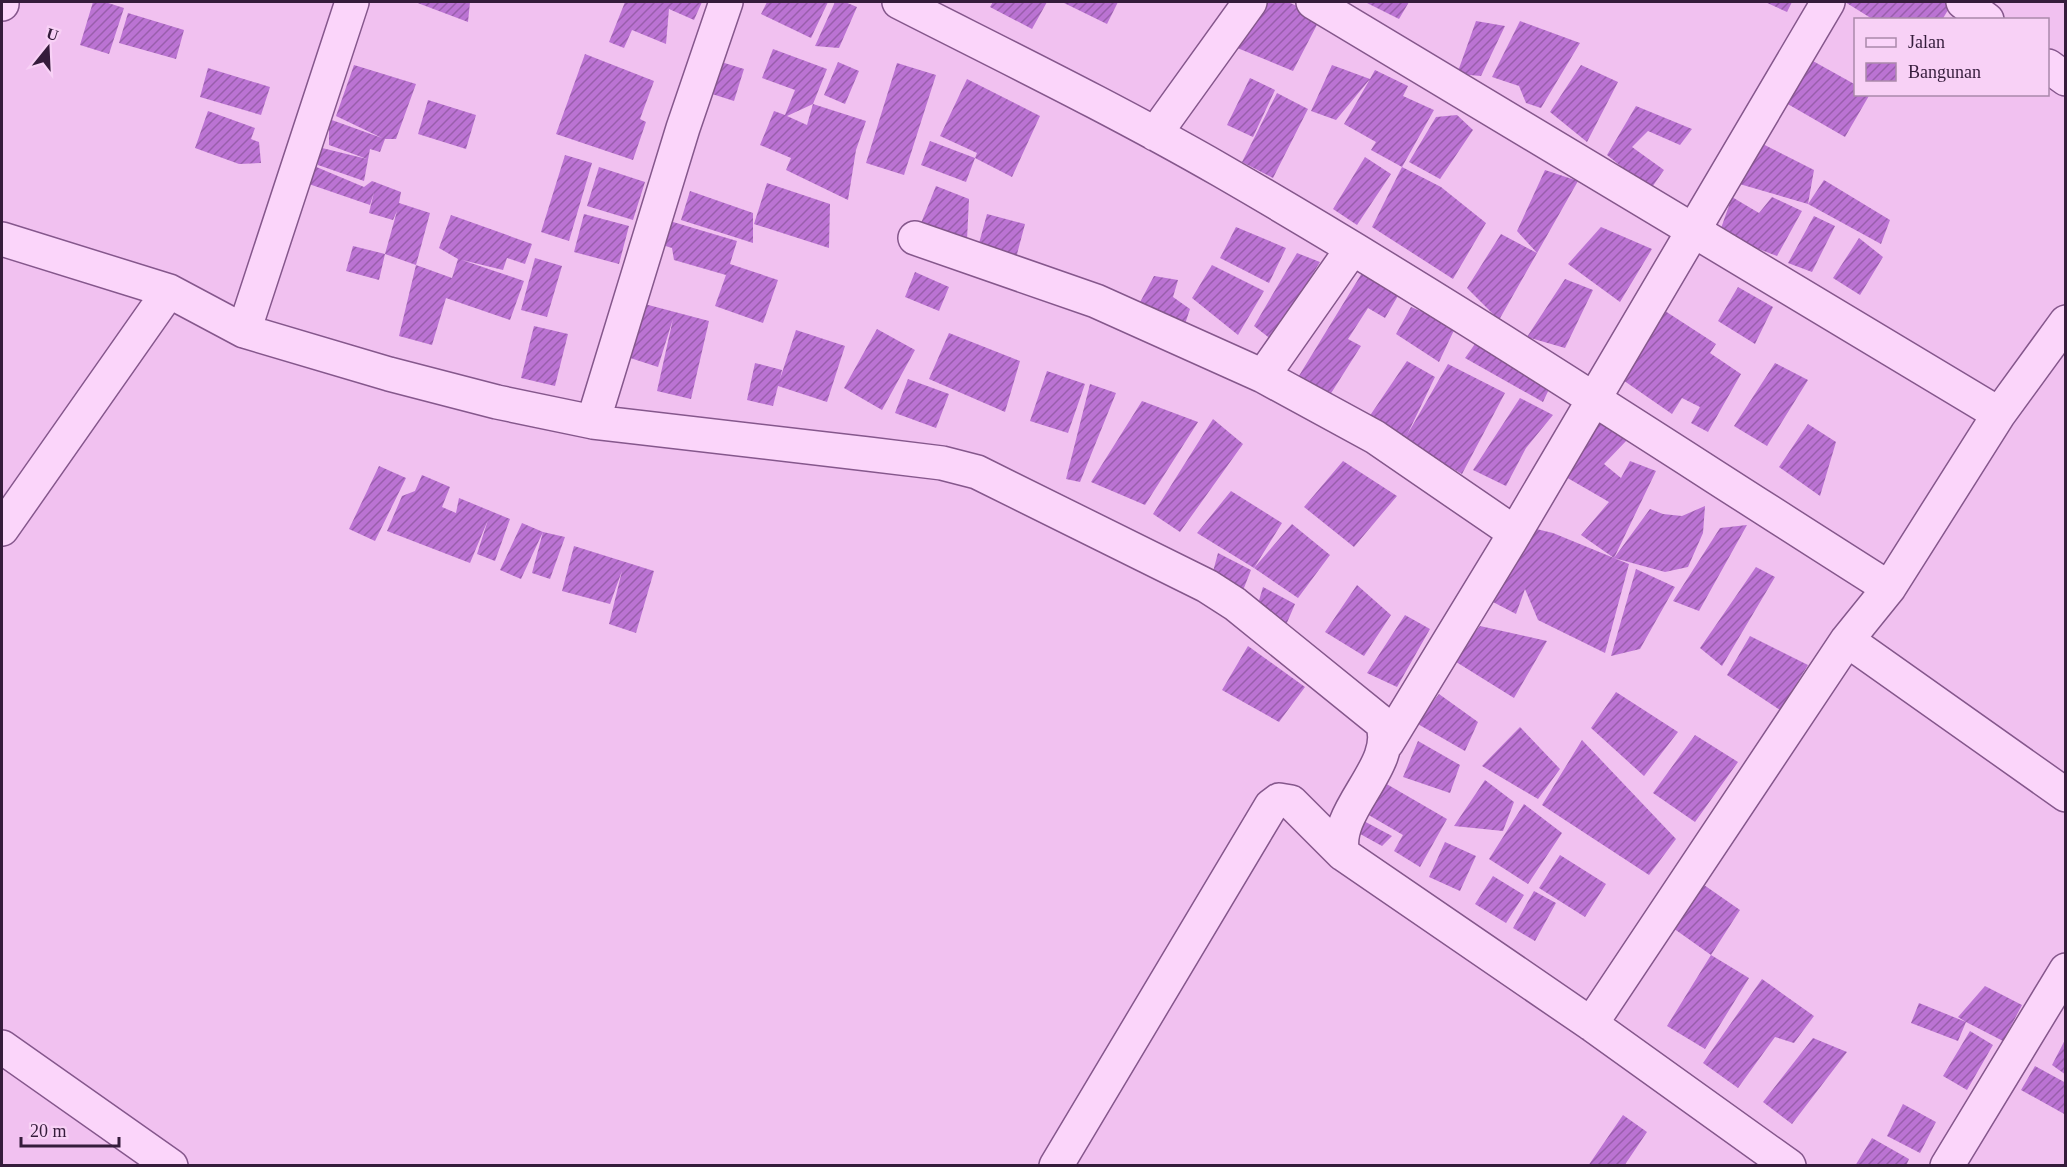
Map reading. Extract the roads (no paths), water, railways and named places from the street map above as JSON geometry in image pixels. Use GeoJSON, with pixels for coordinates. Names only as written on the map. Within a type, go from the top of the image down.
{"type":"FeatureCollection","features":[{"type":"Feature","properties":{"kind":"street"},"geometry":{"type":"LineString","coordinates":[[244,331],[352,2]]}},
{"type":"Feature","properties":{"kind":"street"},"geometry":{"type":"LineString","coordinates":[[592,422],[683,128],[726,2]]}},
{"type":"Feature","properties":{"kind":"street"},"geometry":{"type":"LineString","coordinates":[[898,2],[1155,134],[1352,249],[1889,588]]}},
{"type":"Feature","properties":{"kind":"street"},"geometry":{"type":"LineString","coordinates":[[1155,134],[1250,2]]}},
{"type":"Feature","properties":{"kind":"street"},"geometry":{"type":"LineString","coordinates":[[1313,2],[1999,414]]}},
{"type":"Feature","properties":{"kind":"street"},"geometry":{"type":"LineString","coordinates":[[1343,854],[1341,837],[1387,743],[1515,533],[1828,2]]}},
{"type":"Feature","properties":{"kind":"street"},"geometry":{"type":"LineString","coordinates":[[1963,2],[1983,18]]}},
{"type":"Feature","properties":{"kind":"street"},"geometry":{"type":"LineString","coordinates":[[2049,67],[2066,79]]}},
{"type":"Feature","properties":{"kind":"street"},"geometry":{"type":"LineString","coordinates":[[915,238],[1096,301],[1263,376],[1375,437],[1515,533]]}},
{"type":"Feature","properties":{"kind":"street"},"geometry":{"type":"LineString","coordinates":[[2,239],[169,291],[244,331],[399,377],[497,402],[592,422],[889,456],[977,472],[1217,592],[1375,715],[1382,723],[1387,743]]}},
{"type":"Feature","properties":{"kind":"street"},"geometry":{"type":"LineString","coordinates":[[1263,376],[1352,249]]}},
{"type":"Feature","properties":{"kind":"street"},"geometry":{"type":"LineString","coordinates":[[2,529],[169,291]]}},
{"type":"Feature","properties":{"kind":"street"},"geometry":{"type":"LineString","coordinates":[[1591,1024],[1847,640],[1889,588],[1999,414],[2066,322]]}},
{"type":"Feature","properties":{"kind":"street"},"geometry":{"type":"LineString","coordinates":[[1847,640],[2066,795]]}},
{"type":"Feature","properties":{"kind":"street"},"geometry":{"type":"LineString","coordinates":[[1056,1166],[1271,806],[1280,800],[1291,802],[1343,854],[1591,1024],[1789,1166]]}},
{"type":"Feature","properties":{"kind":"street"},"geometry":{"type":"LineString","coordinates":[[1947,1166],[2066,970]]}},
{"type":"Feature","properties":{"kind":"street"},"geometry":{"type":"LineString","coordinates":[[2,1047],[171,1166]]}}]}
